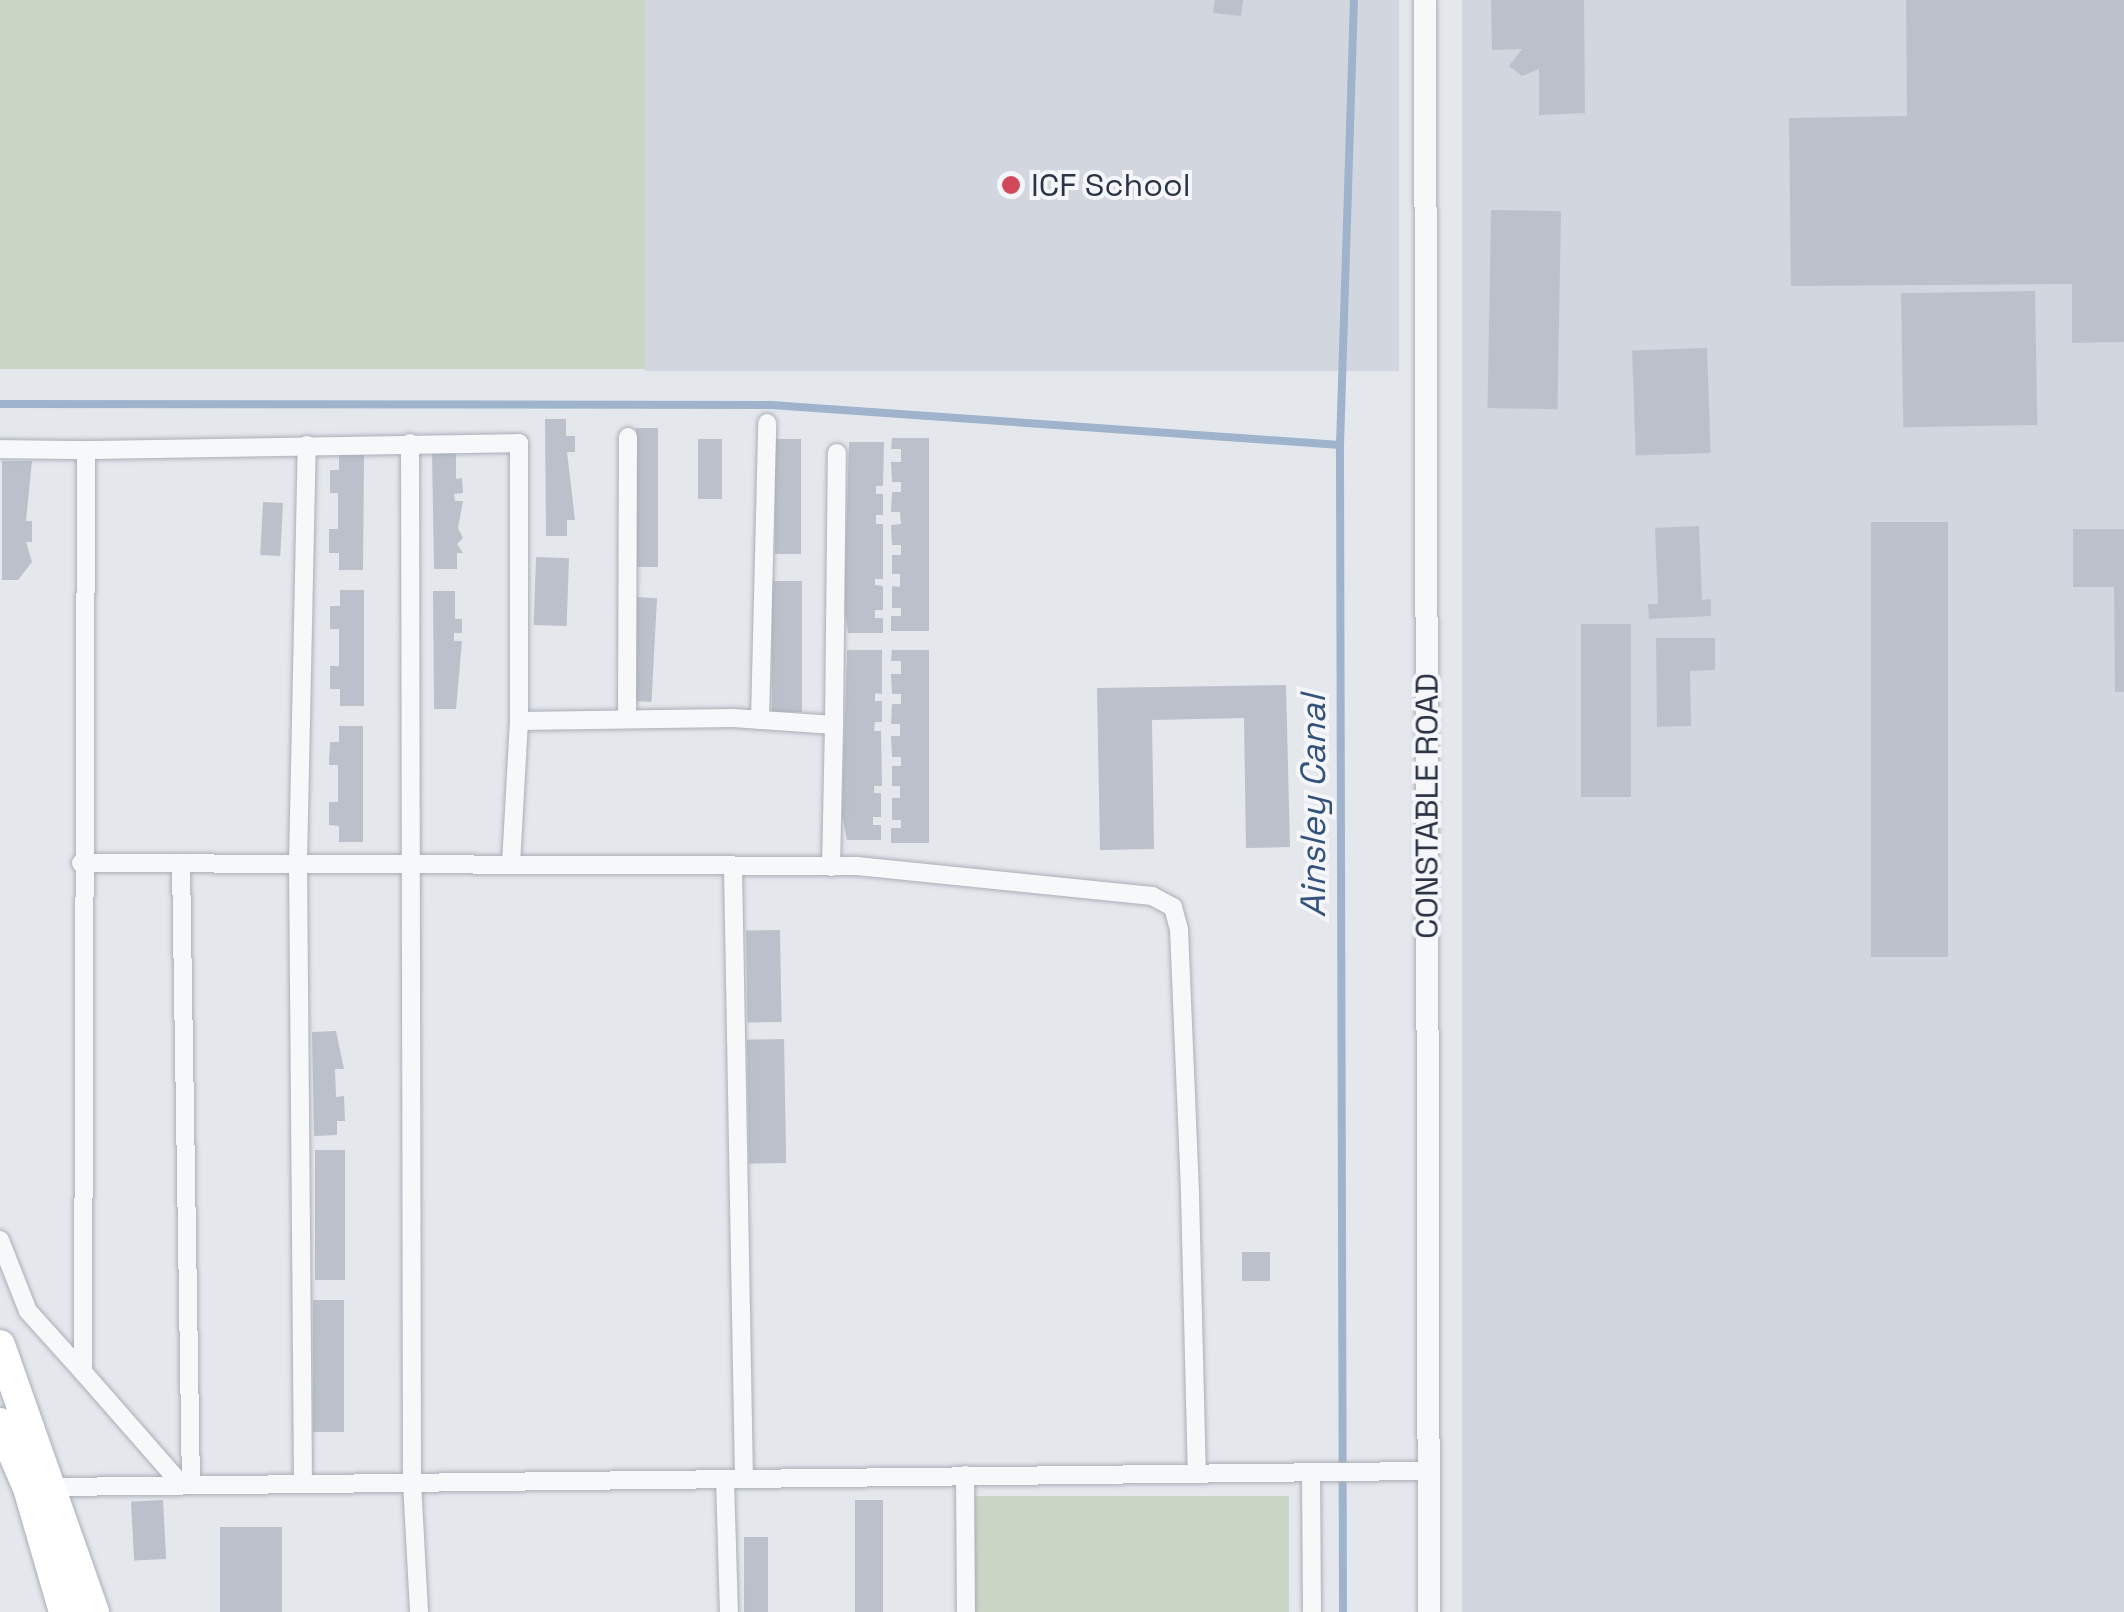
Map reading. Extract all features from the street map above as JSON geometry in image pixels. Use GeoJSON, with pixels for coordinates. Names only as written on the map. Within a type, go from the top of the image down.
{"type":"FeatureCollection","features":[{"type":"Feature","properties":{"kind":"main road"},"geometry":{"type":"LineString","coordinates":[[0,1345],[55,1487],[94,1612]]}},
{"type":"Feature","properties":{"kind":"main road"},"geometry":{"type":"LineString","coordinates":[[0,1423],[28,1488],[64,1612]]}},
{"type":"Feature","properties":{"kind":"street","name":"CONSTABLE ROAD"},"geometry":{"type":"LineString","coordinates":[[1425,0],[1429,1612]]}},
{"type":"Feature","properties":{"kind":"street"},"geometry":{"type":"LineString","coordinates":[[760,720],[766,423]]}},
{"type":"Feature","properties":{"kind":"street"},"geometry":{"type":"LineString","coordinates":[[627,718],[628,437]]}},
{"type":"Feature","properties":{"kind":"street"},"geometry":{"type":"LineString","coordinates":[[0,448],[519,443],[519,721],[511,863]]}},
{"type":"Feature","properties":{"kind":"street"},"geometry":{"type":"LineString","coordinates":[[410,444],[412,1482],[419,1612]]}},
{"type":"Feature","properties":{"kind":"street"},"geometry":{"type":"LineString","coordinates":[[303,1484],[298,863],[307,445]]}},
{"type":"Feature","properties":{"kind":"street"},"geometry":{"type":"LineString","coordinates":[[83,1372],[80,862],[86,450]]}},
{"type":"Feature","properties":{"kind":"street"},"geometry":{"type":"LineString","coordinates":[[832,867],[837,454]]}},
{"type":"Feature","properties":{"kind":"street"},"geometry":{"type":"LineString","coordinates":[[519,721],[627,718],[834,724]]}},
{"type":"Feature","properties":{"kind":"street"},"geometry":{"type":"LineString","coordinates":[[80,862],[832,867],[1046,882],[1152,896],[1173,907],[1179,928],[1189,1156],[1196,1474]]}},
{"type":"Feature","properties":{"kind":"street"},"geometry":{"type":"LineString","coordinates":[[181,863],[186,1485]]}},
{"type":"Feature","properties":{"kind":"street"},"geometry":{"type":"LineString","coordinates":[[729,1612],[734,1479],[733,868]]}},
{"type":"Feature","properties":{"kind":"street"},"geometry":{"type":"LineString","coordinates":[[0,1240],[28,1312],[186,1485]]}},
{"type":"Feature","properties":{"kind":"street"},"geometry":{"type":"LineString","coordinates":[[55,1487],[1429,1471]]}},
{"type":"Feature","properties":{"kind":"street"},"geometry":{"type":"LineString","coordinates":[[1312,1472],[1312,1612]]}},
{"type":"Feature","properties":{"kind":"street"},"geometry":{"type":"LineString","coordinates":[[965,1475],[966,1612]]}},
{"type":"Feature","properties":{"kind":"shaded area","name":"ICF School"},"geometry":{"type":"Polygon","coordinates":[[[645,0],[1399,0],[1399,371],[645,371],[645,0]]]}},
{"type":"Feature","properties":{"kind":"shaded area"},"geometry":{"type":"Polygon","coordinates":[[[1462,0],[2124,0],[2124,1612],[1462,1612],[1462,0]]]}},
{"type":"Feature","properties":{"kind":"green space"},"geometry":{"type":"Polygon","coordinates":[[[0,0],[645,0],[645,369],[0,369],[0,0]]]}},
{"type":"Feature","properties":{"kind":"green space"},"geometry":{"type":"Polygon","coordinates":[[[964,1496],[1289,1496],[1289,1612],[964,1612],[964,1496]]]}},
{"type":"Feature","properties":{"kind":"building"},"geometry":{"type":"Polygon","coordinates":[[[1215,0],[1243,0],[1241,16],[1213,13],[1215,0]]]}},
{"type":"Feature","properties":{"kind":"building"},"geometry":{"type":"Polygon","coordinates":[[[1491,0],[1584,0],[1585,113],[1539,115],[1539,69],[1522,76],[1509,66],[1522,49],[1492,50],[1491,0]]]}},
{"type":"Feature","properties":{"kind":"building"},"geometry":{"type":"Polygon","coordinates":[[[1906,0],[2124,0],[2124,342],[2072,343],[2072,284],[1791,286],[1789,118],[1907,116],[1906,0]]]}},
{"type":"Feature","properties":{"kind":"building"},"geometry":{"type":"Polygon","coordinates":[[[1491,210],[1561,211],[1558,409],[1488,408],[1491,210]]]}},
{"type":"Feature","properties":{"kind":"building"},"geometry":{"type":"Polygon","coordinates":[[[2035,291],[2037,425],[1903,427],[1901,293],[2035,291]]]}},
{"type":"Feature","properties":{"kind":"building"},"geometry":{"type":"Polygon","coordinates":[[[1707,348],[1711,453],[1636,456],[1632,351],[1707,348]]]}},
{"type":"Feature","properties":{"kind":"building"},"geometry":{"type":"Polygon","coordinates":[[[545,419],[566,419],[566,436],[575,436],[575,452],[567,452],[575,520],[567,520],[567,536],[546,536],[545,419]]]}},
{"type":"Feature","properties":{"kind":"building"},"geometry":{"type":"Polygon","coordinates":[[[636,428],[658,428],[658,567],[636,567],[636,428]]]}},
{"type":"Feature","properties":{"kind":"building"},"geometry":{"type":"Polygon","coordinates":[[[892,438],[929,438],[929,631],[891,631],[891,616],[901,616],[901,608],[892,608],[892,586],[900,587],[900,574],[892,574],[892,555],[901,555],[901,545],[892,545],[891,525],[901,524],[900,512],[891,512],[892,492],[901,492],[901,482],[892,482],[891,462],[901,462],[901,449],[891,449],[892,438]]]}},
{"type":"Feature","properties":{"kind":"building"},"geometry":{"type":"Polygon","coordinates":[[[698,439],[722,439],[722,499],[698,499],[698,439]]]}},
{"type":"Feature","properties":{"kind":"building"},"geometry":{"type":"Polygon","coordinates":[[[775,439],[801,439],[801,554],[775,554],[775,439]]]}},
{"type":"Feature","properties":{"kind":"building"},"geometry":{"type":"Polygon","coordinates":[[[849,442],[884,442],[883,486],[876,486],[876,494],[883,494],[883,515],[876,515],[876,524],[883,524],[883,579],[875,579],[875,585],[883,586],[883,610],[875,610],[875,618],[883,618],[883,633],[848,633],[844,608],[849,442]]]}},
{"type":"Feature","properties":{"kind":"building"},"geometry":{"type":"Polygon","coordinates":[[[432,451],[456,451],[456,479],[462,478],[463,493],[454,494],[455,501],[463,501],[458,528],[463,538],[457,544],[463,553],[457,553],[457,569],[434,569],[432,451]]]}},
{"type":"Feature","properties":{"kind":"building"},"geometry":{"type":"Polygon","coordinates":[[[339,454],[364,455],[363,570],[339,570],[339,553],[329,553],[329,529],[338,529],[338,493],[330,493],[330,470],[339,470],[339,454]]]}},
{"type":"Feature","properties":{"kind":"building"},"geometry":{"type":"Polygon","coordinates":[[[2,461],[32,461],[26,521],[32,521],[32,542],[26,542],[32,562],[18,580],[2,580],[2,461]]]}},
{"type":"Feature","properties":{"kind":"building"},"geometry":{"type":"Polygon","coordinates":[[[263,502],[283,503],[280,556],[260,555],[263,502]]]}},
{"type":"Feature","properties":{"kind":"building"},"geometry":{"type":"Polygon","coordinates":[[[1871,522],[1948,522],[1948,957],[1871,957],[1871,522]]]}},
{"type":"Feature","properties":{"kind":"building"},"geometry":{"type":"Polygon","coordinates":[[[1699,526],[1702,600],[1711,599],[1711,616],[1649,619],[1648,604],[1658,604],[1655,528],[1699,526]]]}},
{"type":"Feature","properties":{"kind":"building"},"geometry":{"type":"Polygon","coordinates":[[[2073,529],[2124,529],[2124,692],[2115,692],[2114,587],[2073,587],[2073,529]]]}},
{"type":"Feature","properties":{"kind":"building"},"geometry":{"type":"Polygon","coordinates":[[[536,557],[569,558],[567,626],[534,625],[536,557]]]}},
{"type":"Feature","properties":{"kind":"building"},"geometry":{"type":"Polygon","coordinates":[[[772,581],[802,581],[802,712],[772,712],[772,581]]]}},
{"type":"Feature","properties":{"kind":"building"},"geometry":{"type":"Polygon","coordinates":[[[340,590],[364,590],[364,706],[340,706],[340,689],[330,689],[330,666],[339,666],[339,629],[330,629],[330,606],[340,606],[340,590]]]}},
{"type":"Feature","properties":{"kind":"building"},"geometry":{"type":"Polygon","coordinates":[[[433,591],[455,591],[455,619],[462,619],[462,633],[454,633],[454,641],[462,641],[456,709],[434,709],[433,591]]]}},
{"type":"Feature","properties":{"kind":"building"},"geometry":{"type":"Polygon","coordinates":[[[635,597],[657,598],[652,702],[630,701],[635,597]]]}},
{"type":"Feature","properties":{"kind":"building"},"geometry":{"type":"Polygon","coordinates":[[[1581,624],[1631,624],[1631,797],[1581,797],[1581,624]]]}},
{"type":"Feature","properties":{"kind":"building"},"geometry":{"type":"Polygon","coordinates":[[[1656,638],[1715,638],[1715,670],[1690,671],[1691,726],[1657,727],[1656,638]]]}},
{"type":"Feature","properties":{"kind":"building"},"geometry":{"type":"Polygon","coordinates":[[[847,650],[882,650],[882,694],[875,693],[875,701],[882,701],[882,722],[875,722],[874,731],[881,731],[882,786],[874,786],[874,793],[881,793],[881,817],[873,817],[873,825],[881,825],[881,840],[847,840],[842,815],[847,650]]]}},
{"type":"Feature","properties":{"kind":"building"},"geometry":{"type":"Polygon","coordinates":[[[892,650],[929,650],[929,843],[891,843],[891,828],[901,828],[901,820],[892,820],[892,798],[900,798],[900,786],[892,786],[892,766],[901,766],[901,757],[892,757],[891,736],[900,736],[900,724],[891,724],[892,704],[901,704],[901,694],[892,694],[891,674],[901,674],[901,661],[891,661],[892,650]]]}},
{"type":"Feature","properties":{"kind":"building"},"geometry":{"type":"Polygon","coordinates":[[[1286,685],[1290,847],[1246,848],[1244,718],[1152,720],[1154,849],[1100,850],[1097,688],[1286,685]]]}},
{"type":"Feature","properties":{"kind":"building"},"geometry":{"type":"Polygon","coordinates":[[[339,726],[363,726],[363,842],[339,842],[339,826],[329,825],[329,802],[338,802],[338,765],[329,765],[330,742],[339,742],[339,726]]]}},
{"type":"Feature","properties":{"kind":"building"},"geometry":{"type":"Polygon","coordinates":[[[780,930],[782,1022],[748,1023],[746,931],[780,930]]]}},
{"type":"Feature","properties":{"kind":"building"},"geometry":{"type":"Polygon","coordinates":[[[336,1031],[344,1069],[335,1069],[336,1097],[344,1096],[345,1121],[337,1121],[337,1135],[314,1136],[312,1032],[336,1031]]]}},
{"type":"Feature","properties":{"kind":"building"},"geometry":{"type":"Polygon","coordinates":[[[784,1039],[786,1163],[749,1164],[747,1040],[784,1039]]]}},
{"type":"Feature","properties":{"kind":"building"},"geometry":{"type":"Polygon","coordinates":[[[315,1150],[345,1150],[345,1280],[315,1280],[315,1150]]]}},
{"type":"Feature","properties":{"kind":"building"},"geometry":{"type":"Polygon","coordinates":[[[1242,1252],[1270,1252],[1270,1281],[1242,1281],[1242,1252]]]}},
{"type":"Feature","properties":{"kind":"building"},"geometry":{"type":"Polygon","coordinates":[[[313,1300],[344,1300],[344,1432],[313,1432],[313,1300]]]}},
{"type":"Feature","properties":{"kind":"building"},"geometry":{"type":"Polygon","coordinates":[[[163,1500],[166,1559],[134,1561],[131,1502],[163,1500]]]}},
{"type":"Feature","properties":{"kind":"building"},"geometry":{"type":"Polygon","coordinates":[[[855,1500],[883,1500],[883,1612],[855,1612],[855,1500]]]}},
{"type":"Feature","properties":{"kind":"building"},"geometry":{"type":"Polygon","coordinates":[[[220,1527],[282,1527],[282,1612],[220,1612],[220,1527]]]}},
{"type":"Feature","properties":{"kind":"building"},"geometry":{"type":"Polygon","coordinates":[[[744,1537],[768,1537],[768,1612],[744,1612],[744,1537]]]}},
{"type":"Feature","properties":{"kind":"waterway","name":"Ainsley Canal"},"geometry":{"type":"LineString","coordinates":[[1343,1612],[1340,445],[1354,0]]}},
{"type":"Feature","properties":{"kind":"waterway"},"geometry":{"type":"LineString","coordinates":[[0,404],[771,405],[1340,445]]}},
{"type":"Feature","properties":{"kind":"place","name":"ICF School"},"geometry":{"type":"Point","coordinates":[1011,185]}}]}
